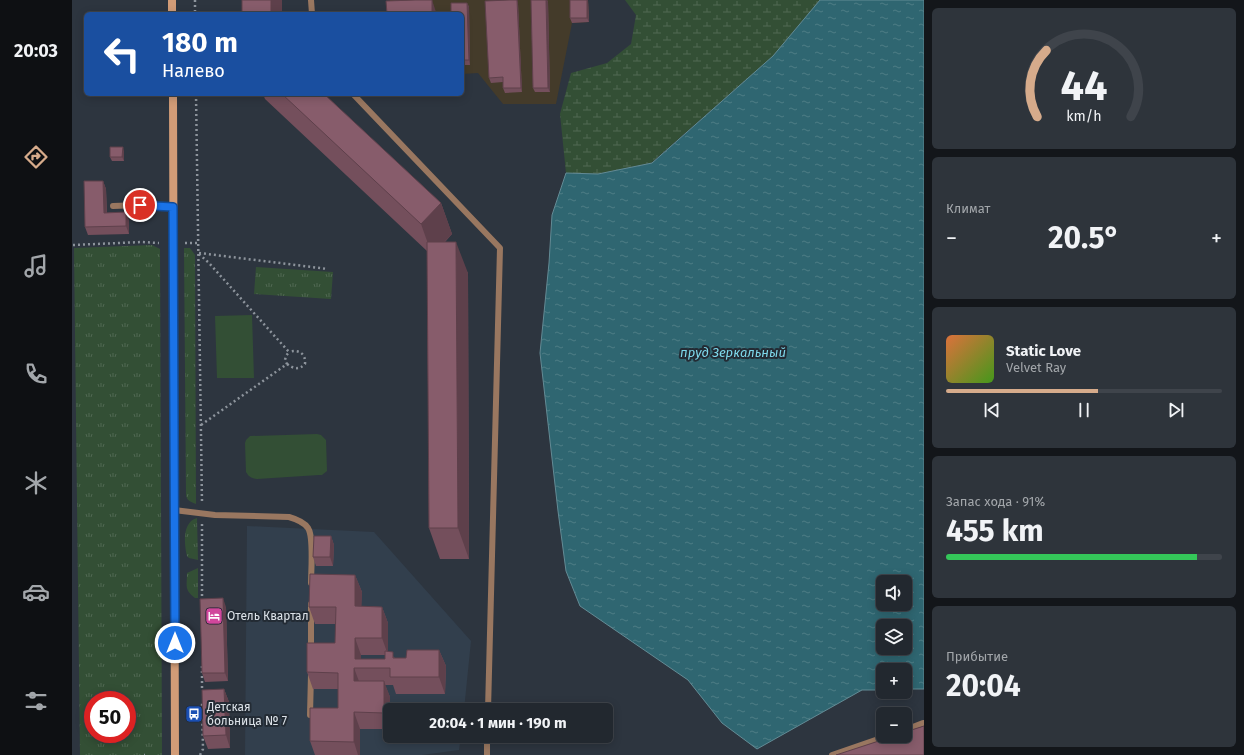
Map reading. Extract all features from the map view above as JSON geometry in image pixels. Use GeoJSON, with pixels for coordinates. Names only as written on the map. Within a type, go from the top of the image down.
{"type":"FeatureCollection","features":[{"type":"Feature","properties":{"kind":"main road"},"geometry":{"type":"LineString","coordinates":[[172,0],[172,12]]}},
{"type":"Feature","properties":{"kind":"main road"},"geometry":{"type":"LineString","coordinates":[[173,96],[175,755]]}},
{"type":"Feature","properties":{"kind":"lane"},"geometry":{"type":"LineString","coordinates":[[311,0],[312,12]]}},
{"type":"Feature","properties":{"kind":"lane"},"geometry":{"type":"LineString","coordinates":[[355,96],[500,248],[488,703]]}},
{"type":"Feature","properties":{"kind":"lane"},"geometry":{"type":"LineString","coordinates":[[113,206],[140,205],[173,207]]}},
{"type":"Feature","properties":{"kind":"lane"},"geometry":{"type":"LineString","coordinates":[[174,510],[202,512],[215,515],[289,517],[305,524],[309,529],[311,538],[311,593]]}},
{"type":"Feature","properties":{"kind":"lane"},"geometry":{"type":"LineString","coordinates":[[311,601],[311,655]]}},
{"type":"Feature","properties":{"kind":"lane"},"geometry":{"type":"LineString","coordinates":[[310,671],[310,725]]}},
{"type":"Feature","properties":{"kind":"lane"},"geometry":{"type":"LineString","coordinates":[[912,727],[923,723]]}},
{"type":"Feature","properties":{"kind":"lane"},"geometry":{"type":"LineString","coordinates":[[832,755],[876,740]]}},
{"type":"Feature","properties":{"kind":"lane"},"geometry":{"type":"LineString","coordinates":[[487,743],[487,755]]}},
{"type":"Feature","properties":{"kind":"path"},"geometry":{"type":"LineString","coordinates":[[195,0],[195,12]]}},
{"type":"Feature","properties":{"kind":"path"},"geometry":{"type":"LineString","coordinates":[[196,96],[203,598],[201,605]]}},
{"type":"Feature","properties":{"kind":"path"},"geometry":{"type":"LineString","coordinates":[[73,245],[142,242],[159,243]]}},
{"type":"Feature","properties":{"kind":"path"},"geometry":{"type":"LineString","coordinates":[[185,243],[198,243]]}},
{"type":"Feature","properties":{"kind":"path"},"geometry":{"type":"LineString","coordinates":[[198,253],[328,269]]}},
{"type":"Feature","properties":{"kind":"path"},"geometry":{"type":"LineString","coordinates":[[198,253],[209,263],[289,352]]}},
{"type":"Feature","properties":{"kind":"path"},"geometry":{"type":"LineString","coordinates":[[299,351],[303,354],[306,358],[305,364],[302,367],[294,368],[287,364],[285,360],[289,352],[299,351]]}},
{"type":"Feature","properties":{"kind":"path"},"geometry":{"type":"LineString","coordinates":[[201,426],[287,364]]}},
{"type":"Feature","properties":{"kind":"path"},"geometry":{"type":"LineString","coordinates":[[200,755],[203,749],[202,666]]}},
{"type":"Feature","properties":{"kind":"shaded area"},"geometry":{"type":"Polygon","coordinates":[[[390,0],[588,0],[589,22],[572,23],[556,104],[503,104],[478,73],[464,74],[464,12],[390,12],[390,0]]]}},
{"type":"Feature","properties":{"kind":"shaded area"},"geometry":{"type":"Polygon","coordinates":[[[247,526],[374,532],[471,641],[465,703],[383,703],[383,743],[460,743],[459,750],[422,755],[245,755],[247,526]]]}},
{"type":"Feature","properties":{"kind":"green space"},"geometry":{"type":"Polygon","coordinates":[[[625,0],[820,0],[773,56],[651,163],[598,174],[566,173],[560,114],[571,73],[607,63],[631,44],[636,15],[625,0]]]}},
{"type":"Feature","properties":{"kind":"green space"},"geometry":{"type":"Polygon","coordinates":[[[152,245],[160,249],[162,755],[80,755],[74,248],[152,245]]]}},
{"type":"Feature","properties":{"kind":"green space"},"geometry":{"type":"Polygon","coordinates":[[[184,248],[190,248],[195,255],[196,504],[188,500],[186,495],[184,248]]]}},
{"type":"Feature","properties":{"kind":"green space"},"geometry":{"type":"Polygon","coordinates":[[[256,267],[333,272],[331,299],[254,294],[256,267]]]}},
{"type":"Feature","properties":{"kind":"green space"},"geometry":{"type":"Polygon","coordinates":[[[252,315],[254,378],[217,378],[215,316],[252,315]]]}},
{"type":"Feature","properties":{"kind":"green space"},"geometry":{"type":"Polygon","coordinates":[[[321,435],[326,440],[327,471],[322,475],[257,479],[250,477],[246,472],[245,443],[250,436],[321,435]]]}},
{"type":"Feature","properties":{"kind":"green space"},"geometry":{"type":"Polygon","coordinates":[[[197,518],[198,560],[187,556],[185,546],[186,529],[192,520],[197,518]]]}},
{"type":"Feature","properties":{"kind":"green space"},"geometry":{"type":"Polygon","coordinates":[[[198,568],[198,598],[195,598],[188,590],[187,573],[198,568]]]}},
{"type":"Feature","properties":{"kind":"water","name":"пруд Зеркальный"},"geometry":{"type":"Polygon","coordinates":[[[820,0],[924,0],[924,689],[912,689],[912,663],[876,663],[876,690],[862,690],[757,749],[722,723],[688,680],[580,606],[566,571],[540,353],[552,215],[566,173],[598,174],[652,163],[773,56],[820,0]]]}},
{"type":"Feature","properties":{"kind":"building"},"geometry":{"type":"Polygon","coordinates":[[[242,0],[271,0],[271,12],[242,12],[242,0]]]}},
{"type":"Feature","properties":{"kind":"building"},"geometry":{"type":"Polygon","coordinates":[[[432,0],[432,12],[387,12],[386,1],[432,0]]]}},
{"type":"Feature","properties":{"kind":"building"},"geometry":{"type":"Polygon","coordinates":[[[517,0],[521,88],[503,88],[503,77],[489,78],[485,1],[517,0]]]}},
{"type":"Feature","properties":{"kind":"building"},"geometry":{"type":"Polygon","coordinates":[[[531,0],[546,0],[548,88],[533,88],[531,0]]]}},
{"type":"Feature","properties":{"kind":"building"},"geometry":{"type":"Polygon","coordinates":[[[570,0],[587,0],[587,18],[570,18],[570,0]]]}},
{"type":"Feature","properties":{"kind":"building"},"geometry":{"type":"Polygon","coordinates":[[[451,3],[467,3],[469,60],[464,60],[464,12],[451,12],[451,3]]]}},
{"type":"Feature","properties":{"kind":"building"},"geometry":{"type":"Polygon","coordinates":[[[284,96],[326,96],[441,203],[421,224],[284,96]]]}},
{"type":"Feature","properties":{"kind":"building"},"geometry":{"type":"Polygon","coordinates":[[[110,147],[123,147],[122,157],[110,157],[110,147]]]}},
{"type":"Feature","properties":{"kind":"building"},"geometry":{"type":"Polygon","coordinates":[[[84,181],[103,181],[104,213],[126,212],[126,226],[85,227],[84,181]]]}},
{"type":"Feature","properties":{"kind":"building"},"geometry":{"type":"Polygon","coordinates":[[[427,242],[456,242],[458,528],[429,528],[427,242]]]}},
{"type":"Feature","properties":{"kind":"building"},"geometry":{"type":"Polygon","coordinates":[[[314,536],[331,536],[330,557],[313,557],[314,536]]]}},
{"type":"Feature","properties":{"kind":"building"},"geometry":{"type":"Polygon","coordinates":[[[310,574],[355,575],[355,606],[382,607],[382,638],[355,638],[355,659],[385,659],[385,651],[393,652],[393,658],[406,658],[407,650],[439,650],[439,677],[390,677],[390,668],[354,668],[354,681],[384,681],[383,713],[354,712],[354,742],[310,741],[310,708],[338,708],[338,673],[307,672],[307,643],[335,643],[336,607],[309,607],[310,574]]]}},
{"type":"Feature","properties":{"kind":"building"},"geometry":{"type":"Polygon","coordinates":[[[223,598],[225,673],[202,673],[200,599],[223,598]]]}},
{"type":"Feature","properties":{"kind":"building"},"geometry":{"type":"Polygon","coordinates":[[[224,689],[226,735],[203,736],[202,690],[224,689]]]}},
{"type":"Feature","properties":{"kind":"building"},"geometry":{"type":"Polygon","coordinates":[[[924,726],[924,755],[836,755],[876,742],[912,743],[912,730],[924,726]]]}},
{"type":"Feature","properties":{"kind":"place","name":"Отель Квартал"},"geometry":{"type":"Point","coordinates":[214,616]}},
{"type":"Feature","properties":{"kind":"place","name":"Детская больница № 7"},"geometry":{"type":"Point","coordinates":[194,714]}},
{"type":"Feature","properties":{"kind":"route"},"geometry":{"type":"LineString","coordinates":[[140,205],[173,207],[175,643]]}}]}
